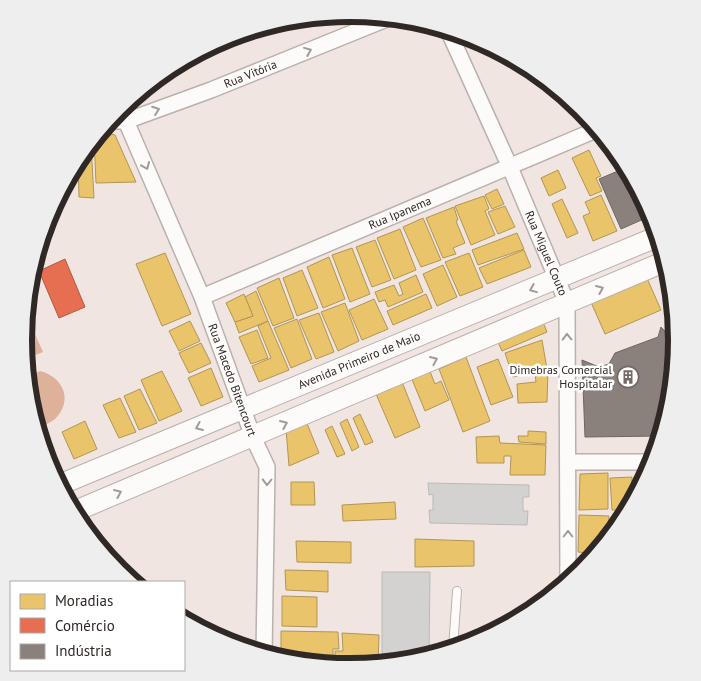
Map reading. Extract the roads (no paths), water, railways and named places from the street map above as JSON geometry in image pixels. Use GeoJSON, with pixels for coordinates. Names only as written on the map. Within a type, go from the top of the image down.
{"type":"FeatureCollection","features":[{"type":"Feature","properties":{"kind":"street","name":"Rua Vitória"},"geometry":{"type":"LineString","coordinates":[[121,121],[212,90],[376,23]]}},
{"type":"Feature","properties":{"kind":"street","name":"Rua Miguel Couto"},"geometry":{"type":"LineString","coordinates":[[452,39],[509,165],[567,303],[568,572]]}},
{"type":"Feature","properties":{"kind":"street","name":"Rua Macedo Bitencourt"},"geometry":{"type":"LineString","coordinates":[[126,121],[202,297],[253,437],[267,467],[264,647]]}},
{"type":"Feature","properties":{"kind":"street","name":"Rua Ipanema"},"geometry":{"type":"LineString","coordinates":[[202,297],[509,165],[591,132]]}},
{"type":"Feature","properties":{"kind":"street","name":"Avenida Primeiro de Maio"},"geometry":{"type":"LineString","coordinates":[[66,482],[652,239]]}},
{"type":"Feature","properties":{"kind":"street"},"geometry":{"type":"LineString","coordinates":[[81,509],[659,264]]}},
{"type":"Feature","properties":{"kind":"street"},"geometry":{"type":"LineString","coordinates":[[568,462],[644,462]]}},
{"type":"Feature","properties":{"kind":"lane"},"geometry":{"type":"LineString","coordinates":[[453,642],[457,591]]}},
{"type":"Feature","properties":{"kind":"place","name":"Dimebras Comercial Hospitalar"},"geometry":{"type":"Point","coordinates":[628,377]}}]}
